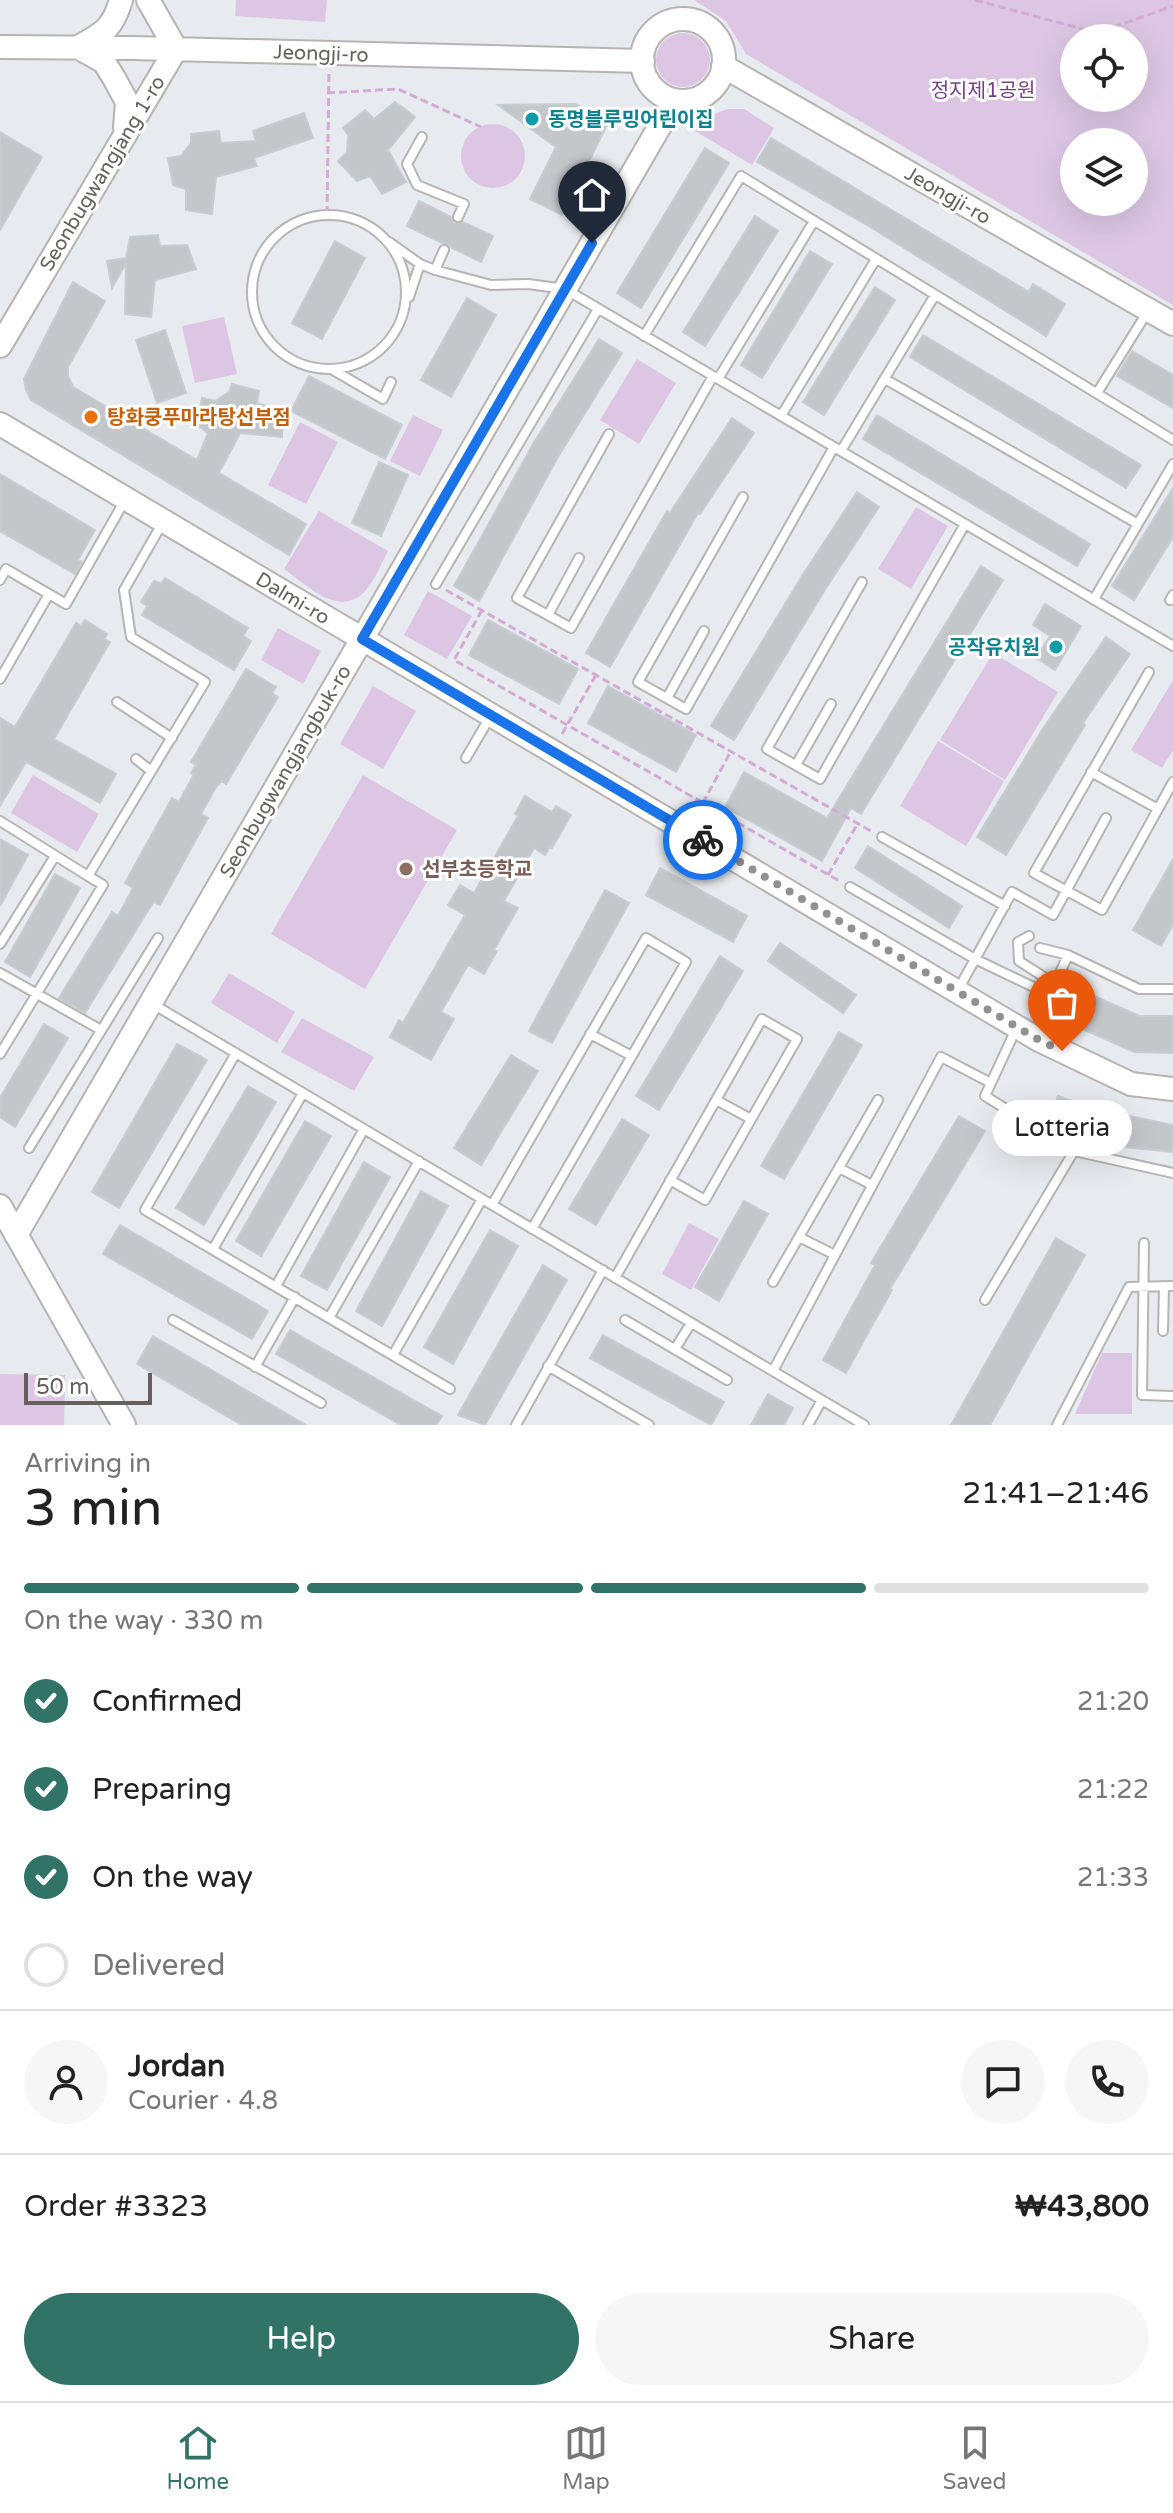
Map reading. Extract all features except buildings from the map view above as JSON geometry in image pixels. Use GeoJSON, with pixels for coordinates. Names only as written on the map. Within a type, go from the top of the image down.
{"type":"FeatureCollection","features":[{"type":"Feature","properties":{"kind":"street"},"geometry":{"type":"LineString","coordinates":[[78,47],[104,33],[116,17],[121,0]]}},
{"type":"Feature","properties":{"kind":"street"},"geometry":{"type":"LineString","coordinates":[[148,0],[176,49]]}},
{"type":"Feature","properties":{"kind":"street"},"geometry":{"type":"LineString","coordinates":[[677,0],[688,20]]}},
{"type":"Feature","properties":{"kind":"street"},"geometry":{"type":"LineString","coordinates":[[688,20],[703,25],[715,36],[722,50],[723,66],[718,81],[706,93],[691,100],[675,100],[653,88],[645,74],[643,61],[647,42],[657,29],[672,21],[688,20]]}},
{"type":"Feature","properties":{"kind":"street","name":"Jeongji-ro"},"geometry":{"type":"LineString","coordinates":[[0,47],[643,61]]}},
{"type":"Feature","properties":{"kind":"street"},"geometry":{"type":"LineString","coordinates":[[78,47],[104,62],[127,102],[125,135]]}},
{"type":"Feature","properties":{"kind":"street","name":"Seonbugwangjang 1-ro"},"geometry":{"type":"LineString","coordinates":[[0,346],[6,321],[176,49]]}},
{"type":"Feature","properties":{"kind":"street","name":"Jeongji-ro"},"geometry":{"type":"LineString","coordinates":[[723,66],[1173,324]]}},
{"type":"Feature","properties":{"kind":"street","name":"Seonbugwangjangbuk-ro"},"geometry":{"type":"LineString","coordinates":[[16,1235],[675,100]]}},
{"type":"Feature","properties":{"kind":"street","name":"Dalmi-ro"},"geometry":{"type":"LineString","coordinates":[[0,424],[1039,1040],[1131,1084],[1173,1089]]}},
{"type":"Feature","properties":{"kind":"street"},"geometry":{"type":"LineString","coordinates":[[0,1206],[124,1425]]}},
{"type":"Feature","properties":{"kind":"lane"},"geometry":{"type":"LineString","coordinates":[[422,137],[407,164],[417,185],[464,204],[458,217]]}},
{"type":"Feature","properties":{"kind":"lane"},"geometry":{"type":"LineString","coordinates":[[644,336],[741,176],[1173,440]]}},
{"type":"Feature","properties":{"kind":"lane"},"geometry":{"type":"LineString","coordinates":[[420,264],[401,321],[390,340],[374,356],[354,366],[332,370],[308,367],[287,357],[269,340],[257,319],[252,296],[254,272],[264,250],[280,232],[301,219],[327,214],[348,216],[371,226],[420,264],[435,270],[491,285],[528,284],[565,289],[1173,646]]}},
{"type":"Feature","properties":{"kind":"lane"},"geometry":{"type":"LineString","coordinates":[[609,434],[517,598],[571,628],[715,378],[814,221]]}},
{"type":"Feature","properties":{"kind":"lane"},"geometry":{"type":"LineString","coordinates":[[389,242],[400,260],[406,280],[406,301],[401,321]]}},
{"type":"Feature","properties":{"kind":"lane"},"geometry":{"type":"LineString","coordinates":[[435,270],[444,250]]}},
{"type":"Feature","properties":{"kind":"lane"},"geometry":{"type":"LineString","coordinates":[[781,416],[876,259]]}},
{"type":"Feature","properties":{"kind":"lane"},"geometry":{"type":"LineString","coordinates":[[743,497],[638,682],[686,709],[838,449],[885,379],[935,295]]}},
{"type":"Feature","properties":{"kind":"lane"},"geometry":{"type":"LineString","coordinates":[[436,584],[598,309]]}},
{"type":"Feature","properties":{"kind":"lane"},"geometry":{"type":"LineString","coordinates":[[1097,393],[1149,310]]}},
{"type":"Feature","properties":{"kind":"lane"},"geometry":{"type":"LineString","coordinates":[[332,370],[383,399],[391,382]]}},
{"type":"Feature","properties":{"kind":"lane"},"geometry":{"type":"LineString","coordinates":[[885,379],[1138,524]]}},
{"type":"Feature","properties":{"kind":"lane"},"geometry":{"type":"LineString","coordinates":[[1094,599],[1173,464]]}},
{"type":"Feature","properties":{"kind":"lane"},"geometry":{"type":"LineString","coordinates":[[0,580],[6,569],[66,604],[126,499]]}},
{"type":"Feature","properties":{"kind":"lane"},"geometry":{"type":"LineString","coordinates":[[88,876],[205,682],[131,637],[124,590],[164,521]]}},
{"type":"Feature","properties":{"kind":"lane"},"geometry":{"type":"LineString","coordinates":[[862,582],[767,749],[820,779],[965,524]]}},
{"type":"Feature","properties":{"kind":"lane"},"geometry":{"type":"LineString","coordinates":[[548,615],[579,558]]}},
{"type":"Feature","properties":{"kind":"lane"},"geometry":{"type":"LineString","coordinates":[[0,679],[49,594]]}},
{"type":"Feature","properties":{"kind":"lane"},"geometry":{"type":"LineString","coordinates":[[667,698],[704,631]]}},
{"type":"Feature","properties":{"kind":"lane"},"geometry":{"type":"LineString","coordinates":[[1149,672],[1034,873],[1102,910],[1173,782]]}},
{"type":"Feature","properties":{"kind":"lane"},"geometry":{"type":"LineString","coordinates":[[117,702],[172,738]]}},
{"type":"Feature","properties":{"kind":"lane"},"geometry":{"type":"LineString","coordinates":[[796,765],[831,704]]}},
{"type":"Feature","properties":{"kind":"lane"},"geometry":{"type":"LineString","coordinates":[[466,758],[491,715]]}},
{"type":"Feature","properties":{"kind":"lane"},"geometry":{"type":"LineString","coordinates":[[136,759],[151,771]]}},
{"type":"Feature","properties":{"kind":"lane"},"geometry":{"type":"LineString","coordinates":[[1091,772],[1158,809]]}},
{"type":"Feature","properties":{"kind":"lane"},"geometry":{"type":"LineString","coordinates":[[957,991],[1012,892],[1053,915],[1106,818]]}},
{"type":"Feature","properties":{"kind":"lane"},"geometry":{"type":"LineString","coordinates":[[0,821],[103,885],[0,1054]]}},
{"type":"Feature","properties":{"kind":"lane"},"geometry":{"type":"LineString","coordinates":[[882,837],[1005,906]]}},
{"type":"Feature","properties":{"kind":"lane"},"geometry":{"type":"LineString","coordinates":[[0,944],[55,856]]}},
{"type":"Feature","properties":{"kind":"lane"},"geometry":{"type":"LineString","coordinates":[[850,887],[975,959],[1050,995],[1068,955]]}},
{"type":"Feature","properties":{"kind":"lane"},"geometry":{"type":"LineString","coordinates":[[1029,936],[1018,942],[1019,961],[1055,984]]}},
{"type":"Feature","properties":{"kind":"lane"},"geometry":{"type":"LineString","coordinates":[[29,1148],[158,938]]}},
{"type":"Feature","properties":{"kind":"lane"},"geometry":{"type":"LineString","coordinates":[[492,1205],[646,938],[686,962],[532,1229]]}},
{"type":"Feature","properties":{"kind":"lane"},"geometry":{"type":"LineString","coordinates":[[1040,948],[1068,955],[1139,989],[1173,989]]}},
{"type":"Feature","properties":{"kind":"lane"},"geometry":{"type":"LineString","coordinates":[[0,973],[101,1030]]}},
{"type":"Feature","properties":{"kind":"lane"},"geometry":{"type":"LineString","coordinates":[[151,1003],[864,1425]]}},
{"type":"Feature","properties":{"kind":"lane"},"geometry":{"type":"LineString","coordinates":[[615,1278],[670,1180],[762,1019],[797,1039],[705,1200],[670,1180]]}},
{"type":"Feature","properties":{"kind":"lane"},"geometry":{"type":"LineString","coordinates":[[1017,1026],[985,1096],[1074,1151],[1173,1173]]}},
{"type":"Feature","properties":{"kind":"lane"},"geometry":{"type":"LineString","coordinates":[[590,1034],[632,1056]]}},
{"type":"Feature","properties":{"kind":"lane"},"geometry":{"type":"LineString","coordinates":[[236,1053],[145,1210],[450,1389]]}},
{"type":"Feature","properties":{"kind":"lane"},"geometry":{"type":"LineString","coordinates":[[773,1371],[941,1057],[991,1083]]}},
{"type":"Feature","properties":{"kind":"lane"},"geometry":{"type":"LineString","coordinates":[[213,1249],[303,1093]]}},
{"type":"Feature","properties":{"kind":"lane"},"geometry":{"type":"LineString","coordinates":[[716,1100],[751,1119]]}},
{"type":"Feature","properties":{"kind":"lane"},"geometry":{"type":"LineString","coordinates":[[773,1282],[878,1100]]}},
{"type":"Feature","properties":{"kind":"lane"},"geometry":{"type":"LineString","coordinates":[[276,1286],[364,1129]]}},
{"type":"Feature","properties":{"kind":"lane"},"geometry":{"type":"LineString","coordinates":[[985,1300],[1074,1151]]}},
{"type":"Feature","properties":{"kind":"lane"},"geometry":{"type":"LineString","coordinates":[[329,1318],[419,1161]]}},
{"type":"Feature","properties":{"kind":"lane"},"geometry":{"type":"LineString","coordinates":[[839,1168],[872,1185]]}},
{"type":"Feature","properties":{"kind":"lane"},"geometry":{"type":"LineString","coordinates":[[393,1355],[482,1199]]}},
{"type":"Feature","properties":{"kind":"lane"},"geometry":{"type":"LineString","coordinates":[[799,1237],[835,1255]]}},
{"type":"Feature","properties":{"kind":"lane"},"geometry":{"type":"LineString","coordinates":[[1144,1243],[1142,1395],[1173,1396]]}},
{"type":"Feature","properties":{"kind":"lane"},"geometry":{"type":"LineString","coordinates":[[516,1425],[603,1270]]}},
{"type":"Feature","properties":{"kind":"lane"},"geometry":{"type":"LineString","coordinates":[[1057,1425],[1129,1287],[1169,1286],[1163,1331]]}},
{"type":"Feature","properties":{"kind":"lane"},"geometry":{"type":"LineString","coordinates":[[255,1367],[295,1297]]}},
{"type":"Feature","properties":{"kind":"lane"},"geometry":{"type":"LineString","coordinates":[[173,1320],[321,1403]]}},
{"type":"Feature","properties":{"kind":"lane"},"geometry":{"type":"LineString","coordinates":[[625,1320],[727,1380]]}},
{"type":"Feature","properties":{"kind":"lane"},"geometry":{"type":"LineString","coordinates":[[675,1349],[691,1323]]}},
{"type":"Feature","properties":{"kind":"lane"},"geometry":{"type":"LineString","coordinates":[[548,1366],[649,1425]]}},
{"type":"Feature","properties":{"kind":"lane"},"geometry":{"type":"LineString","coordinates":[[808,1425],[822,1400]]}},
{"type":"Feature","properties":{"kind":"path"},"geometry":{"type":"LineString","coordinates":[[975,0],[1097,33],[1173,6]]}},
{"type":"Feature","properties":{"kind":"path"},"geometry":{"type":"LineString","coordinates":[[327,214],[327,93],[331,53]]}},
{"type":"Feature","properties":{"kind":"path"},"geometry":{"type":"LineString","coordinates":[[327,93],[398,89],[481,127]]}},
{"type":"Feature","properties":{"kind":"path"},"geometry":{"type":"LineString","coordinates":[[436,584],[882,837]]}},
{"type":"Feature","properties":{"kind":"path"},"geometry":{"type":"LineString","coordinates":[[482,610],[454,660],[850,887]]}},
{"type":"Feature","properties":{"kind":"path"},"geometry":{"type":"LineString","coordinates":[[567,725],[596,675]]}},
{"type":"Feature","properties":{"kind":"path"},"geometry":{"type":"LineString","coordinates":[[703,803],[731,751]]}},
{"type":"Feature","properties":{"kind":"path"},"geometry":{"type":"LineString","coordinates":[[828,875],[858,823]]}},
{"type":"Feature","properties":{"kind":"green space"},"geometry":{"type":"Polygon","coordinates":[[[236,0],[327,0],[325,22],[235,16],[236,0]]]}},
{"type":"Feature","properties":{"kind":"green space","name":"정지제1공원"},"geometry":{"type":"Polygon","coordinates":[[[694,0],[1173,0],[1173,305],[746,54],[726,21],[694,0]]]}},
{"type":"Feature","properties":{"kind":"green space"},"geometry":{"type":"Polygon","coordinates":[[[683,33],[702,41],[710,60],[702,79],[683,87],[664,79],[656,60],[664,41],[683,33]]]}},
{"type":"Feature","properties":{"kind":"green space"},"geometry":{"type":"Polygon","coordinates":[[[728,109],[744,109],[774,128],[752,165],[695,131],[703,118],[728,109]]]}},
{"type":"Feature","properties":{"kind":"green space"},"geometry":{"type":"Polygon","coordinates":[[[493,124],[511,130],[519,138],[525,156],[519,174],[511,182],[493,188],[475,182],[467,174],[461,156],[467,138],[475,130],[493,124]]]}},
{"type":"Feature","properties":{"kind":"green space"},"geometry":{"type":"Polygon","coordinates":[[[224,317],[237,374],[195,383],[182,326],[224,317]]]}},
{"type":"Feature","properties":{"kind":"green space"},"geometry":{"type":"Polygon","coordinates":[[[637,359],[676,383],[639,444],[600,420],[637,359]]]}},
{"type":"Feature","properties":{"kind":"green space"},"geometry":{"type":"Polygon","coordinates":[[[413,415],[443,430],[420,476],[390,461],[413,415]]]}},
{"type":"Feature","properties":{"kind":"green space"},"geometry":{"type":"Polygon","coordinates":[[[300,422],[338,442],[306,504],[268,485],[300,422]]]}},
{"type":"Feature","properties":{"kind":"green space"},"geometry":{"type":"Polygon","coordinates":[[[916,507],[948,526],[911,589],[878,569],[916,507]]]}},
{"type":"Feature","properties":{"kind":"green space"},"geometry":{"type":"Polygon","coordinates":[[[319,511],[388,551],[366,590],[345,602],[324,597],[284,569],[319,511]]]}},
{"type":"Feature","properties":{"kind":"green space"},"geometry":{"type":"Polygon","coordinates":[[[428,591],[472,616],[447,659],[404,635],[428,591]]]}},
{"type":"Feature","properties":{"kind":"green space"},"geometry":{"type":"Polygon","coordinates":[[[278,628],[321,651],[303,684],[261,660],[278,628]]]}},
{"type":"Feature","properties":{"kind":"green space"},"geometry":{"type":"Polygon","coordinates":[[[993,653],[1058,692],[1005,780],[940,740],[993,653]]]}},
{"type":"Feature","properties":{"kind":"green space"},"geometry":{"type":"Polygon","coordinates":[[[1173,680],[1173,750],[1162,768],[1131,750],[1173,680]]]}},
{"type":"Feature","properties":{"kind":"green space"},"geometry":{"type":"Polygon","coordinates":[[[373,686],[416,711],[383,769],[340,744],[373,686]]]}},
{"type":"Feature","properties":{"kind":"green space"},"geometry":{"type":"Polygon","coordinates":[[[938,741],[1004,781],[966,846],[900,806],[938,741]]]}},
{"type":"Feature","properties":{"kind":"green space"},"geometry":{"type":"Polygon","coordinates":[[[33,775],[99,814],[77,852],[11,813],[33,775]]]}},
{"type":"Feature","properties":{"kind":"green space"},"geometry":{"type":"Polygon","coordinates":[[[363,775],[457,830],[365,989],[271,934],[363,775]]]}},
{"type":"Feature","properties":{"kind":"green space"},"geometry":{"type":"Polygon","coordinates":[[[229,973],[295,1012],[277,1043],[211,1003],[229,973]]]}},
{"type":"Feature","properties":{"kind":"green space"},"geometry":{"type":"Polygon","coordinates":[[[302,1018],[374,1057],[354,1091],[281,1052],[302,1018]]]}},
{"type":"Feature","properties":{"kind":"green space"},"geometry":{"type":"Polygon","coordinates":[[[689,1223],[719,1239],[691,1290],[662,1274],[689,1223]]]}},
{"type":"Feature","properties":{"kind":"green space"},"geometry":{"type":"Polygon","coordinates":[[[1102,1353],[1132,1353],[1132,1414],[1075,1414],[1102,1353]]]}},
{"type":"Feature","properties":{"kind":"green space"},"geometry":{"type":"Polygon","coordinates":[[[0,1374],[65,1375],[64,1425],[0,1425],[0,1374]]]}},
{"type":"Feature","properties":{"kind":"way so far"},"geometry":{"type":"LineString","coordinates":[[703,840],[1062,1051]]}},
{"type":"Feature","properties":{"kind":"place","name":"동명블루밍어린이집"},"geometry":{"type":"Point","coordinates":[532,119]}},
{"type":"Feature","properties":{"kind":"place","name":"탕화쿵푸마라탕선부점"},"geometry":{"type":"Point","coordinates":[91,417]}},
{"type":"Feature","properties":{"kind":"place","name":"공작유치원"},"geometry":{"type":"Point","coordinates":[1056,647]}},
{"type":"Feature","properties":{"kind":"place","name":"선부초등학교"},"geometry":{"type":"Point","coordinates":[406,869]}},
{"type":"Feature","properties":{"kind":"place","name":"Lotteria"},"geometry":{"type":"Point","coordinates":[1062,1051]}},
{"type":"Feature","properties":{"kind":"route"},"geometry":{"type":"LineString","coordinates":[[592,243],[362,639],[703,840]]}}]}
